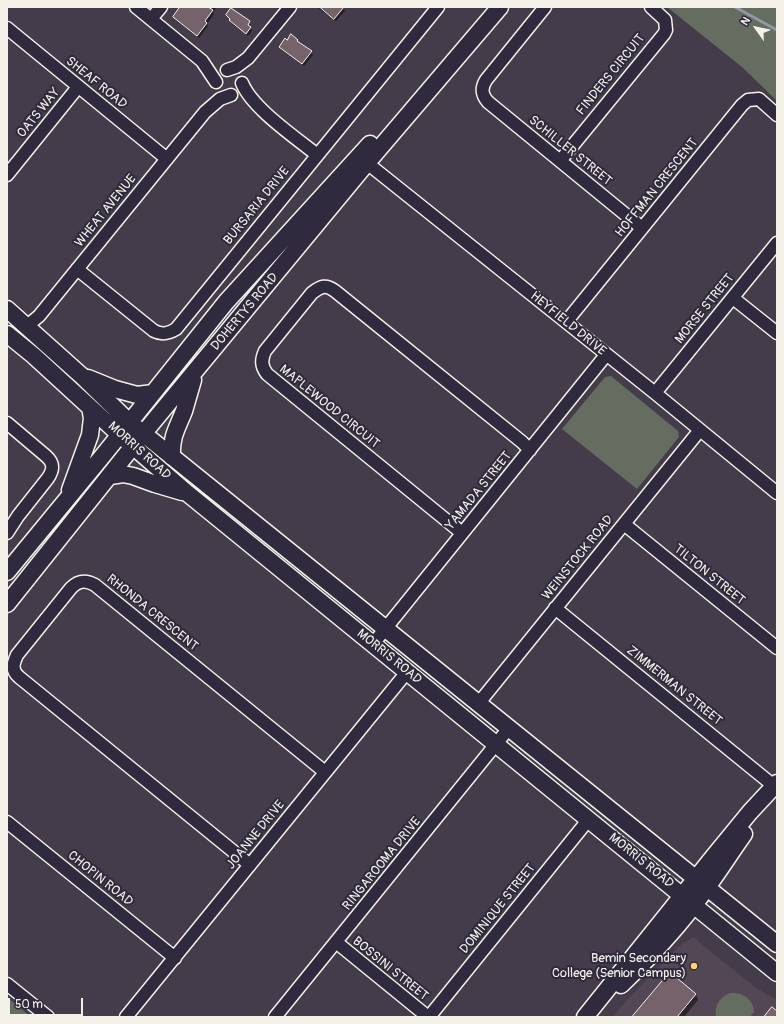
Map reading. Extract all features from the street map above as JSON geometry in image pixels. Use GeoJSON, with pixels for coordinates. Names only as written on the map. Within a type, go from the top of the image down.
{"type":"FeatureCollection","features":[{"type":"Feature","properties":{"kind":"street"},"geometry":{"type":"LineString","coordinates":[[136,7],[202,61],[220,92],[247,100],[259,107],[317,155]]}},
{"type":"Feature","properties":{"kind":"street"},"geometry":{"type":"LineString","coordinates":[[151,19],[161,7]]}},
{"type":"Feature","properties":{"kind":"street"},"geometry":{"type":"LineString","coordinates":[[216,83],[220,74],[243,63],[251,55],[290,7]]}},
{"type":"Feature","properties":{"kind":"street","name":"BURSARIA DRIVE"},"geometry":{"type":"LineString","coordinates":[[77,269],[154,331],[165,334],[176,329],[438,7]]}},
{"type":"Feature","properties":{"kind":"street","name":"DOHERTYS ROAD"},"geometry":{"type":"LineString","coordinates":[[7,572],[226,302],[363,160],[500,7]]}},
{"type":"Feature","properties":{"kind":"street","name":"SCHILLER STREET"},"geometry":{"type":"LineString","coordinates":[[545,7],[486,80],[483,85],[482,92],[484,97],[488,102],[642,228]]}},
{"type":"Feature","properties":{"kind":"street","name":"FINDERS CIRCUIT"},"geometry":{"type":"LineString","coordinates":[[560,161],[664,34],[666,30],[665,20],[651,7]]}},
{"type":"Feature","properties":{"kind":"street","name":"SHEAF ROAD"},"geometry":{"type":"LineString","coordinates":[[7,28],[167,159]]}},
{"type":"Feature","properties":{"kind":"street"},"geometry":{"type":"LineString","coordinates":[[232,95],[240,89],[244,71],[251,55]]}},
{"type":"Feature","properties":{"kind":"street"},"geometry":{"type":"LineString","coordinates":[[202,61],[226,70],[232,70],[238,74],[248,94],[259,107]]}},
{"type":"Feature","properties":{"kind":"street","name":"WHEAT AVENUE"},"geometry":{"type":"LineString","coordinates":[[205,112],[211,101],[216,83]]}},
{"type":"Feature","properties":{"kind":"street","name":"OATS WAY"},"geometry":{"type":"LineString","coordinates":[[7,175],[78,87]]}},
{"type":"Feature","properties":{"kind":"street","name":"WHEAT AVENUE"},"geometry":{"type":"LineString","coordinates":[[27,326],[39,316],[205,112],[220,99],[232,95]]}},
{"type":"Feature","properties":{"kind":"street","name":"HOFFMAN CRESCENT"},"geometry":{"type":"LineString","coordinates":[[566,322],[742,105],[748,100],[759,99],[777,115]]}},
{"type":"Feature","properties":{"kind":"street","name":"DOHERTYS ROAD"},"geometry":{"type":"LineString","coordinates":[[7,604],[133,446],[196,372],[363,160]]}},
{"type":"Feature","properties":{"kind":"street","name":"HEYFIELD DRIVE"},"geometry":{"type":"LineString","coordinates":[[363,160],[655,393],[777,493]]}},
{"type":"Feature","properties":{"kind":"street","name":"MORSE STREET"},"geometry":{"type":"LineString","coordinates":[[655,393],[777,243]]}},
{"type":"Feature","properties":{"kind":"street","name":"MAPLEWOOD CIRCUIT"},"geometry":{"type":"LineString","coordinates":[[462,533],[291,394],[263,369],[262,358],[265,351],[312,293],[323,287],[329,287],[335,291],[530,450]]}},
{"type":"Feature","properties":{"kind":"street"},"geometry":{"type":"LineString","coordinates":[[733,298],[777,333]]}},
{"type":"Feature","properties":{"kind":"street","name":"MORRIS ROAD"},"geometry":{"type":"LineString","coordinates":[[7,309],[83,376],[129,422],[777,944]]}},
{"type":"Feature","properties":{"kind":"street"},"geometry":{"type":"LineString","coordinates":[[9,340],[27,326]]}},
{"type":"Feature","properties":{"kind":"street","name":"MORRIS ROAD"},"geometry":{"type":"LineString","coordinates":[[9,340],[34,356],[119,434],[187,493],[777,973]]}},
{"type":"Feature","properties":{"kind":"street","name":"YAMADA STREET"},"geometry":{"type":"LineString","coordinates":[[373,644],[606,355]]}},
{"type":"Feature","properties":{"kind":"street"},"geometry":{"type":"LineString","coordinates":[[172,456],[171,446],[174,433],[184,410],[196,372]]}},
{"type":"Feature","properties":{"kind":"street"},"geometry":{"type":"LineString","coordinates":[[83,376],[115,389],[137,395],[153,393]]}},
{"type":"Feature","properties":{"kind":"street"},"geometry":{"type":"LineString","coordinates":[[67,499],[90,435],[92,418],[90,407]]}},
{"type":"Feature","properties":{"kind":"street"},"geometry":{"type":"LineString","coordinates":[[7,424],[46,456],[53,466],[52,472],[48,478],[18,516],[7,533]]}},
{"type":"Feature","properties":{"kind":"street","name":"WEINSTOCK ROAD"},"geometry":{"type":"LineString","coordinates":[[478,704],[700,430]]}},
{"type":"Feature","properties":{"kind":"street"},"geometry":{"type":"LineString","coordinates":[[110,476],[123,474],[133,476],[187,493]]}},
{"type":"Feature","properties":{"kind":"street","name":"TILTON STREET"},"geometry":{"type":"LineString","coordinates":[[624,524],[777,648]]}},
{"type":"Feature","properties":{"kind":"street","name":"RHONDA CRESCENT"},"geometry":{"type":"LineString","coordinates":[[250,865],[15,673],[13,667],[14,661],[22,649],[76,583],[83,581],[89,582],[95,585],[325,772]]}},
{"type":"Feature","properties":{"kind":"street","name":"ZIMMERMAN STREET"},"geometry":{"type":"LineString","coordinates":[[555,608],[776,784]]}},
{"type":"Feature","properties":{"kind":"street","name":"JOANNE DRIVE"},"geometry":{"type":"LineString","coordinates":[[126,1017],[407,672]]}},
{"type":"Feature","properties":{"kind":"street","name":"RINGAROOMA DRIVE"},"geometry":{"type":"LineString","coordinates":[[275,1017],[509,728]]}},
{"type":"Feature","properties":{"kind":"street"},"geometry":{"type":"LineString","coordinates":[[586,1017],[614,993],[649,958],[750,812],[776,784]]}},
{"type":"Feature","properties":{"kind":"street","name":"DOMINIQUE STREET"},"geometry":{"type":"LineString","coordinates":[[428,1017],[589,819]]}},
{"type":"Feature","properties":{"kind":"street","name":"CHOPIN ROAD"},"geometry":{"type":"LineString","coordinates":[[7,822],[174,958]]}},
{"type":"Feature","properties":{"kind":"street","name":"BOSSINI STREET"},"geometry":{"type":"LineString","coordinates":[[336,942],[428,1017]]}},
{"type":"Feature","properties":{"kind":"street"},"geometry":{"type":"LineString","coordinates":[[7,984],[48,1017]]}},
{"type":"Feature","properties":{"kind":"shaded area","name":"Bemin Secondary College (Senior Campus)"},"geometry":{"type":"Polygon","coordinates":[[[693,937],[756,988],[777,1000],[777,1017],[613,1017],[625,1002],[678,947],[693,937]]]}},
{"type":"Feature","properties":{"kind":"green space"},"geometry":{"type":"Polygon","coordinates":[[[667,7],[777,7],[777,101],[742,67],[667,7]]]}},
{"type":"Feature","properties":{"kind":"green space"},"geometry":{"type":"Polygon","coordinates":[[[611,376],[678,431],[679,437],[637,489],[562,429],[605,377],[611,376]]]}},
{"type":"Feature","properties":{"kind":"green space"},"geometry":{"type":"Polygon","coordinates":[[[730,993],[743,995],[750,1000],[754,1008],[754,1013],[752,1013],[751,1017],[716,1017],[718,1002],[730,993]]]}},
{"type":"Feature","properties":{"kind":"green space"},"geometry":{"type":"Polygon","coordinates":[[[7,997],[31,1017],[7,1017],[7,997]]]}},
{"type":"Feature","properties":{"kind":"building"},"geometry":{"type":"Polygon","coordinates":[[[180,7],[208,7],[213,10],[205,21],[207,23],[197,36],[173,17],[180,7]]]}},
{"type":"Feature","properties":{"kind":"building"},"geometry":{"type":"Polygon","coordinates":[[[320,7],[344,7],[334,19],[320,7]]]}},
{"type":"Feature","properties":{"kind":"building"},"geometry":{"type":"Polygon","coordinates":[[[231,8],[250,21],[248,25],[251,27],[246,34],[229,20],[230,19],[226,15],[231,8]]]}},
{"type":"Feature","properties":{"kind":"building"},"geometry":{"type":"Polygon","coordinates":[[[291,34],[298,40],[297,41],[312,51],[302,64],[279,47],[285,38],[287,40],[291,34]]]}},
{"type":"Feature","properties":{"kind":"building"},"geometry":{"type":"Polygon","coordinates":[[[670,972],[696,994],[677,1017],[632,1017],[670,972]]]}},
{"type":"Feature","properties":{"kind":"building"},"geometry":{"type":"Polygon","coordinates":[[[772,1007],[777,1011],[777,1017],[764,1017],[772,1007]]]}},
{"type":"Feature","properties":{"kind":"waterway"},"geometry":{"type":"LineString","coordinates":[[735,7],[777,30]]}},
{"type":"Feature","properties":{"kind":"place","name":"Bemin Secondary College (Senior Campus)"},"geometry":{"type":"Point","coordinates":[694,966]}}]}
